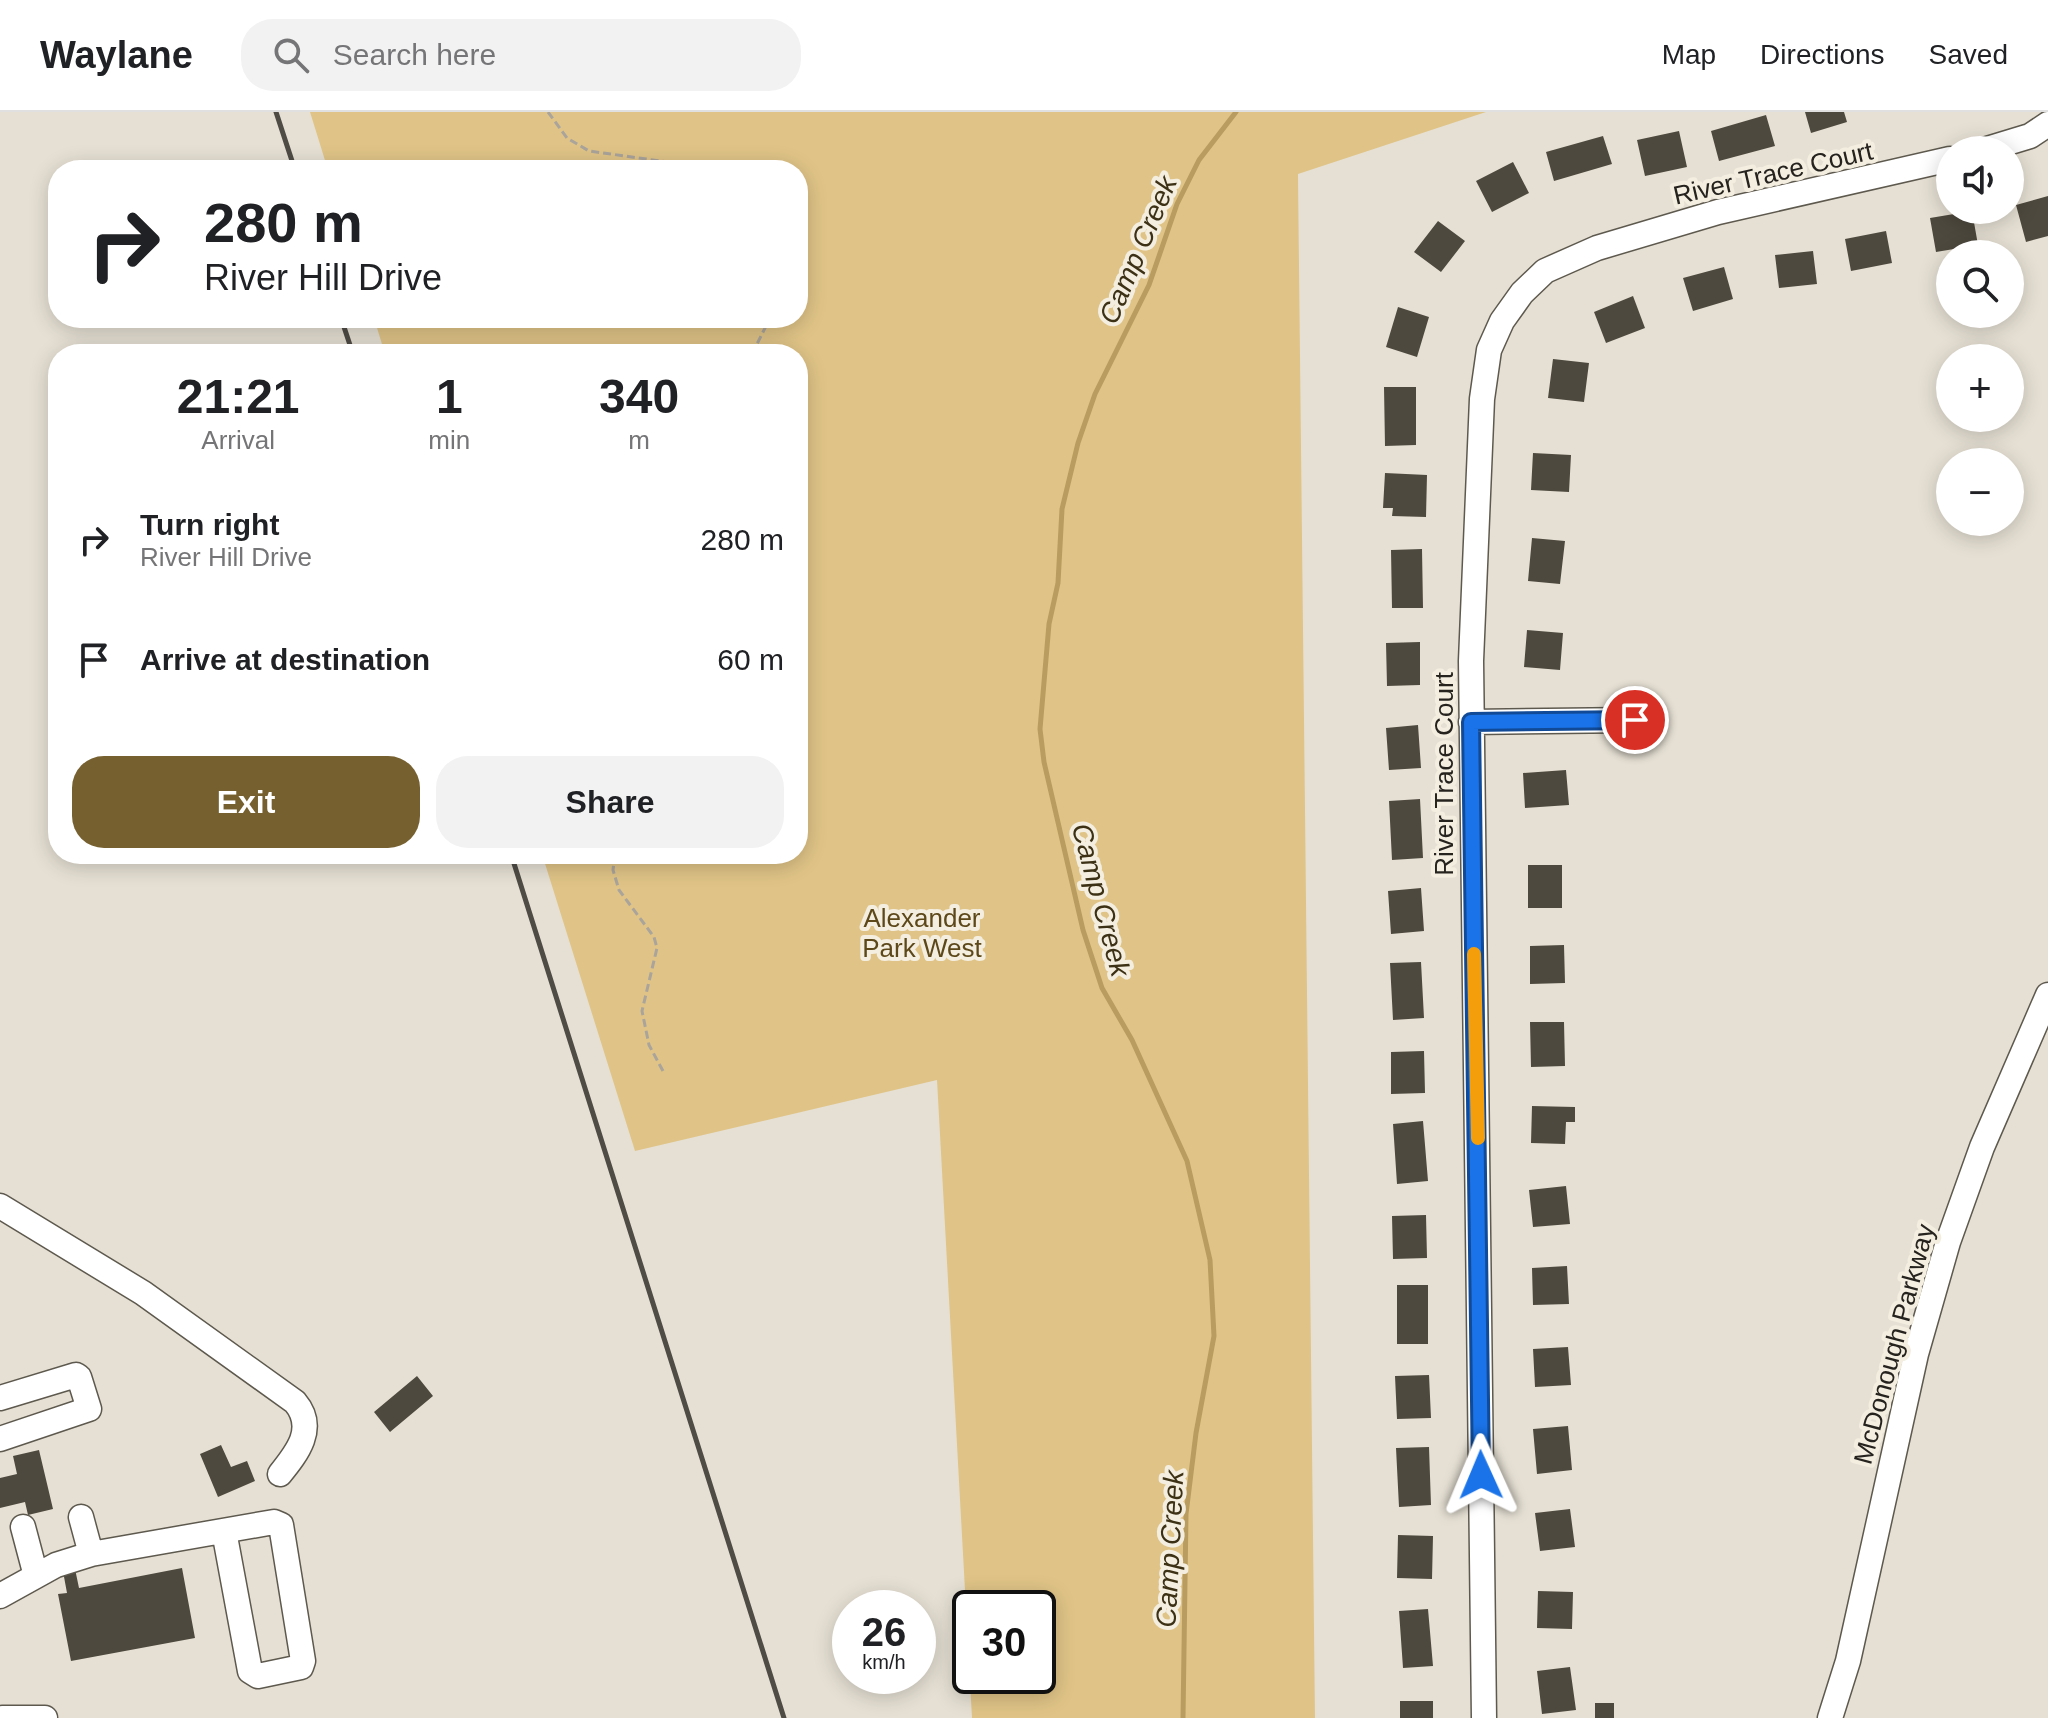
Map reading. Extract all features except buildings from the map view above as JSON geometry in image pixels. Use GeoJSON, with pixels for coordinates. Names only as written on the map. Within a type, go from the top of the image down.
{"type":"FeatureCollection","features":[{"type":"Feature","properties":{"kind":"street"},"geometry":{"type":"LineString","coordinates":[[2024,138],[2048,124]]}},
{"type":"Feature","properties":{"kind":"street","name":"River Trace Court"},"geometry":{"type":"LineString","coordinates":[[1484,1718],[1471,661],[1482,399],[1489,350],[1502,321],[1522,293],[1545,271],[1597,248],[1649,231],[1936,162]]}},
{"type":"Feature","properties":{"kind":"street"},"geometry":{"type":"LineString","coordinates":[[1471,722],[1635,720]]}},
{"type":"Feature","properties":{"kind":"street","name":"McDonough Parkway"},"geometry":{"type":"LineString","coordinates":[[1830,1718],[1848,1661],[1916,1354],[1944,1256],[1982,1147],[2048,995]]}},
{"type":"Feature","properties":{"kind":"street"},"geometry":{"type":"LineString","coordinates":[[0,1206],[143,1293],[295,1402],[303,1416],[305,1435],[300,1449],[280,1474]]}},
{"type":"Feature","properties":{"kind":"street"},"geometry":{"type":"LineString","coordinates":[[0,1398],[76,1375],[89,1409],[0,1439]]}},
{"type":"Feature","properties":{"kind":"street"},"geometry":{"type":"LineString","coordinates":[[81,1517],[91,1554]]}},
{"type":"Feature","properties":{"kind":"street"},"geometry":{"type":"LineString","coordinates":[[0,1596],[36,1576],[91,1554],[274,1522],[281,1525],[303,1661],[301,1667],[258,1676],[250,1671],[224,1531]]}},
{"type":"Feature","properties":{"kind":"street"},"geometry":{"type":"LineString","coordinates":[[23,1527],[36,1576]]}},
{"type":"Feature","properties":{"kind":"street"},"geometry":{"type":"LineString","coordinates":[[2,1718],[45,1718]]}},
{"type":"Feature","properties":{"kind":"path"},"geometry":{"type":"LineString","coordinates":[[548,112],[567,138],[589,151],[653,160]]}},
{"type":"Feature","properties":{"kind":"path"},"geometry":{"type":"LineString","coordinates":[[614,864],[619,890],[654,937],[657,948],[642,1011],[644,1028],[663,1071]]}},
{"type":"Feature","properties":{"kind":"green space","name":"Alexander Park West"},"geometry":{"type":"Polygon","coordinates":[[[310,112],[1486,112],[1298,174],[1315,1718],[972,1718],[971,1694],[1056,1694],[1056,1590],[965,1590],[937,1080],[635,1151],[545,864],[808,864],[808,344],[382,344],[377,328],[808,328],[808,160],[325,160],[310,112]]]}},
{"type":"Feature","properties":{"kind":"waterway","name":"Camp Creek"},"geometry":{"type":"LineString","coordinates":[[1183,1718],[1186,1514],[1196,1433],[1214,1336],[1210,1260],[1187,1161],[1132,1040],[1102,988],[1083,930],[1044,762],[1040,729],[1049,624],[1058,583],[1062,509],[1078,443],[1095,394],[1149,285],[1177,204],[1199,160],[1236,112]]}},
{"type":"Feature","properties":{"kind":"railway"},"geometry":{"type":"LineString","coordinates":[[276,112],[292,160]]}},
{"type":"Feature","properties":{"kind":"railway"},"geometry":{"type":"LineString","coordinates":[[344,328],[350,344]]}},
{"type":"Feature","properties":{"kind":"railway"},"geometry":{"type":"LineString","coordinates":[[514,864],[784,1718]]}},
{"type":"Feature","properties":{"kind":"slow traffic"},"geometry":{"type":"LineString","coordinates":[[1474,954],[1478,1138]]}},
{"type":"Feature","properties":{"kind":"route"},"geometry":{"type":"LineString","coordinates":[[1481,1475],[1471,722],[1635,720]]}}]}
